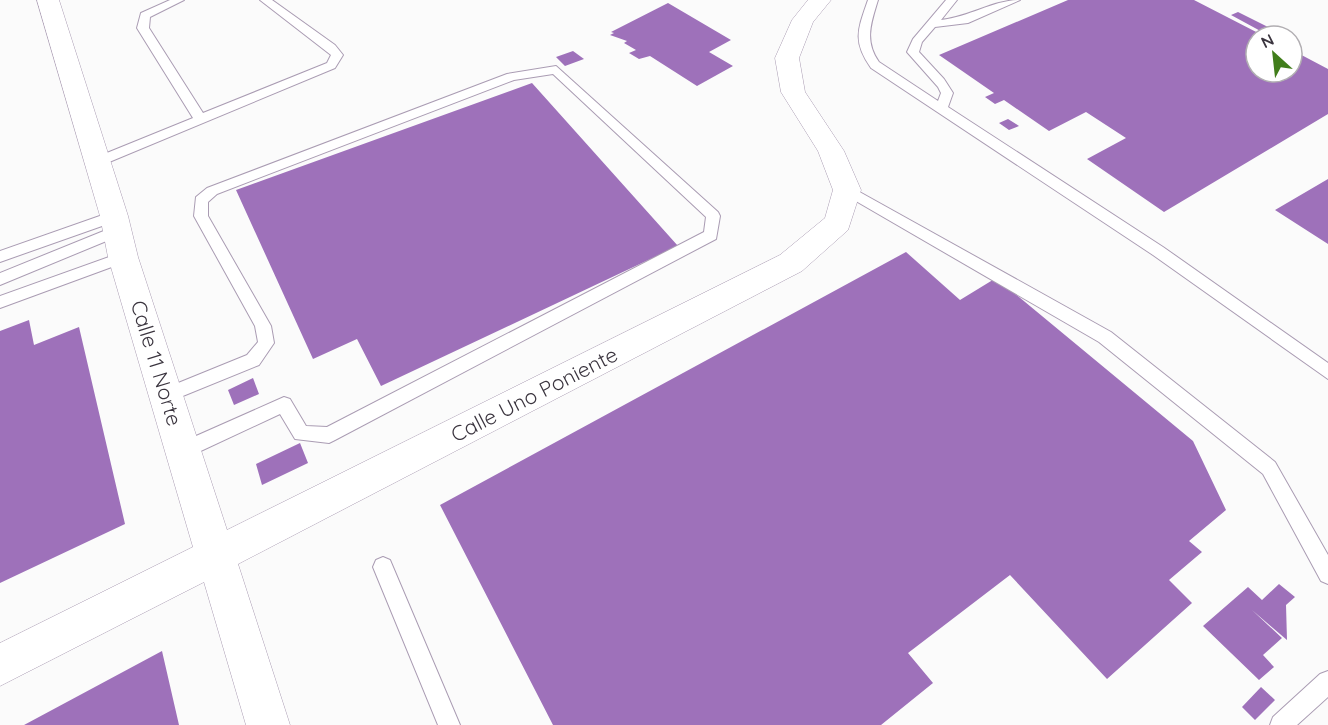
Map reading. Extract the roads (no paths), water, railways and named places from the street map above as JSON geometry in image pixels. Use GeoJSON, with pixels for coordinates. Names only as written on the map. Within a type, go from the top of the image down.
{"type":"FeatureCollection","features":[{"type":"Feature","properties":{"kind":"main road","name":"Calle 11 Norte"},"geometry":{"type":"LineString","coordinates":[[48,0],[268,725]]}},
{"type":"Feature","properties":{"kind":"main road"},"geometry":{"type":"LineString","coordinates":[[820,0],[802,20],[787,58],[792,92],[831,151],[846,190]]}},
{"type":"Feature","properties":{"kind":"main road","name":"Calle Uno Poniente"},"geometry":{"type":"LineString","coordinates":[[0,665],[791,263],[837,223],[846,190]]}},
{"type":"Feature","properties":{"kind":"lane"},"geometry":{"type":"LineString","coordinates":[[179,0],[145,15],[143,28],[200,119]]}},
{"type":"Feature","properties":{"kind":"lane"},"geometry":{"type":"LineString","coordinates":[[97,162],[331,64],[337,55],[331,47],[265,0]]}},
{"type":"Feature","properties":{"kind":"lane"},"geometry":{"type":"LineString","coordinates":[[873,0],[862,38],[864,51],[875,66],[1158,251],[1328,372]]}},
{"type":"Feature","properties":{"kind":"lane"},"geometry":{"type":"LineString","coordinates":[[940,110],[947,93],[942,83],[920,63],[913,52],[917,41],[934,24],[952,0]]}},
{"type":"Feature","properties":{"kind":"lane"},"geometry":{"type":"LineString","coordinates":[[934,24],[964,21],[1015,0]]}},
{"type":"Feature","properties":{"kind":"lane"},"geometry":{"type":"LineString","coordinates":[[167,395],[214,378],[253,360],[266,343],[263,326],[201,216],[201,200],[212,190],[511,77],[556,70],[713,216],[711,235],[329,435],[301,434],[284,404],[184,450]]}},
{"type":"Feature","properties":{"kind":"lane"},"geometry":{"type":"LineString","coordinates":[[846,190],[1105,337],[1269,468],[1328,574]]}},
{"type":"Feature","properties":{"kind":"lane"},"geometry":{"type":"LineString","coordinates":[[0,257],[118,235]]}},
{"type":"Feature","properties":{"kind":"lane"},"geometry":{"type":"LineString","coordinates":[[0,279],[118,235]]}},
{"type":"Feature","properties":{"kind":"lane"},"geometry":{"type":"LineString","coordinates":[[0,302],[118,235]]}},
{"type":"Feature","properties":{"kind":"lane"},"geometry":{"type":"LineString","coordinates":[[383,567],[449,725]]}},
{"type":"Feature","properties":{"kind":"lane"},"geometry":{"type":"LineString","coordinates":[[1281,725],[1328,682]]}}]}
